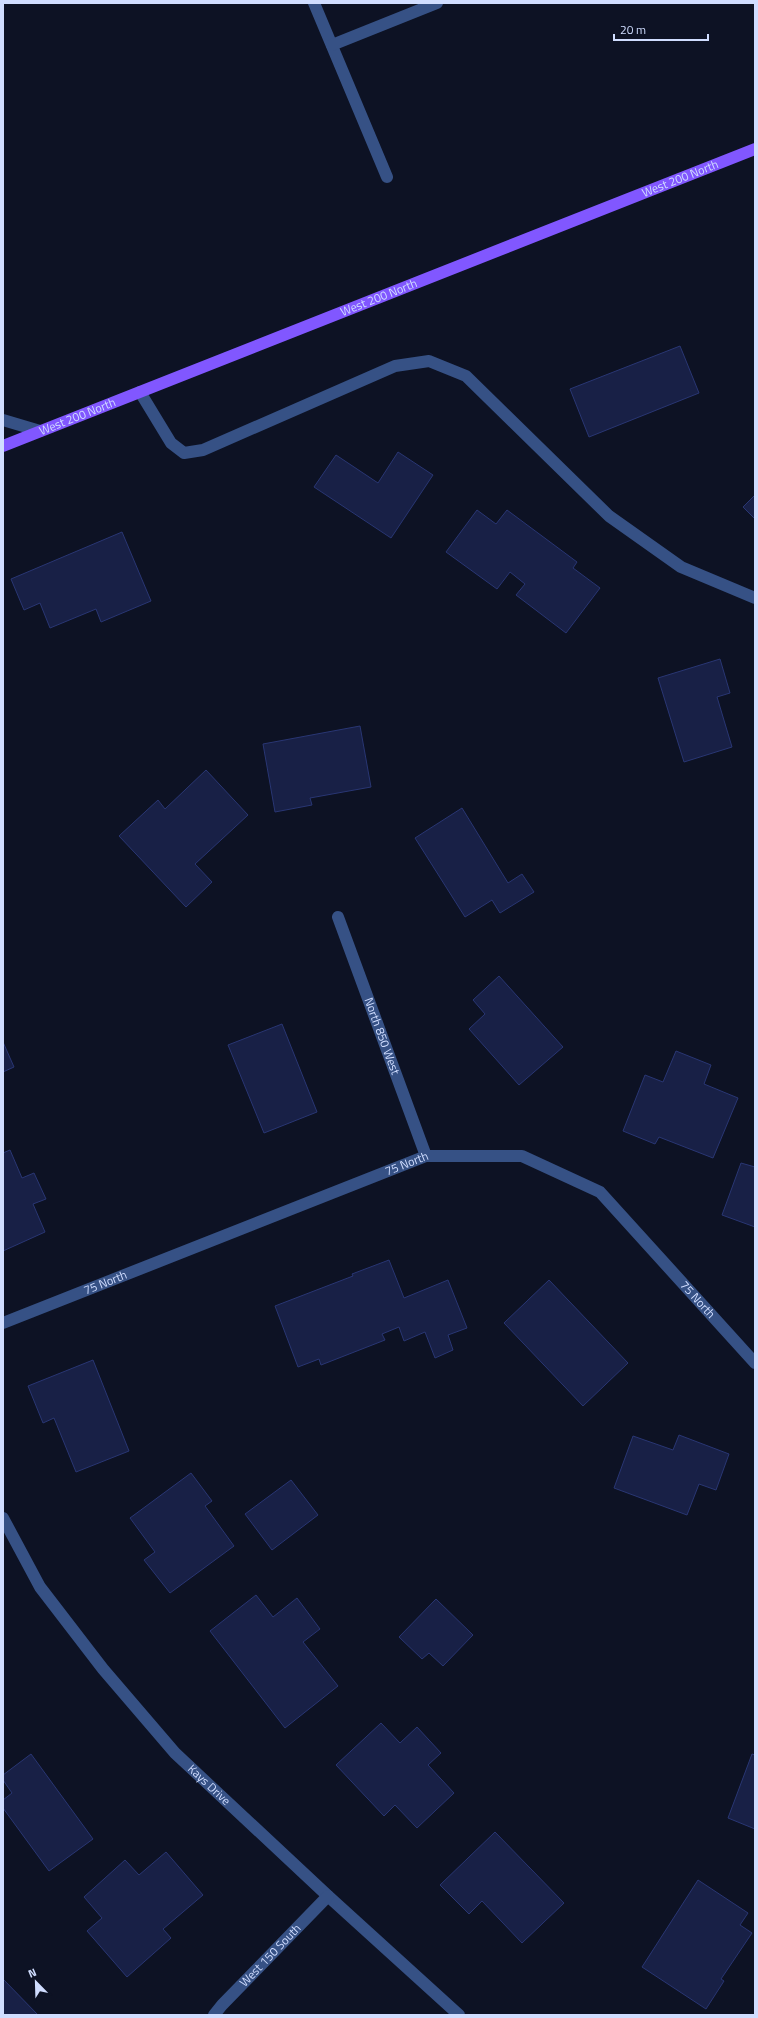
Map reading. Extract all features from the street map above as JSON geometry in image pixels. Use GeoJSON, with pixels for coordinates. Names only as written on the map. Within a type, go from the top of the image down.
{"type":"FeatureCollection","features":[{"type":"Feature","properties":{"kind":"main road","name":"West 200 North"},"geometry":{"type":"LineString","coordinates":[[3,446],[755,149]]}},
{"type":"Feature","properties":{"kind":"street"},"geometry":{"type":"LineString","coordinates":[[314,3],[387,177]]}},
{"type":"Feature","properties":{"kind":"street"},"geometry":{"type":"LineString","coordinates":[[332,45],[437,3]]}},
{"type":"Feature","properties":{"kind":"street"},"geometry":{"type":"LineString","coordinates":[[140,392],[171,443],[184,453],[203,450],[395,366],[429,361],[466,376],[609,516],[680,567],[755,598]]}},
{"type":"Feature","properties":{"kind":"street"},"geometry":{"type":"LineString","coordinates":[[3,420],[40,431]]}},
{"type":"Feature","properties":{"kind":"street","name":"North 850 West"},"geometry":{"type":"LineString","coordinates":[[338,917],[426,1156]]}},
{"type":"Feature","properties":{"kind":"street","name":"75 North"},"geometry":{"type":"LineString","coordinates":[[3,1323],[426,1156],[522,1156],[600,1192],[755,1363]]}},
{"type":"Feature","properties":{"kind":"street","name":"Kays Drive"},"geometry":{"type":"LineString","coordinates":[[3,1518],[40,1586],[108,1675],[175,1753],[328,1896],[459,2015]]}},
{"type":"Feature","properties":{"kind":"street","name":"West 150 South"},"geometry":{"type":"LineString","coordinates":[[214,2015],[328,1896]]}},
{"type":"Feature","properties":{"kind":"building"},"geometry":{"type":"Polygon","coordinates":[[[680,346],[699,393],[589,437],[570,389],[680,346]]]}},
{"type":"Feature","properties":{"kind":"building"},"geometry":{"type":"Polygon","coordinates":[[[398,452],[433,475],[391,538],[314,487],[336,455],[378,483],[398,452]]]}},
{"type":"Feature","properties":{"kind":"building"},"geometry":{"type":"Polygon","coordinates":[[[755,495],[755,519],[743,507],[755,495]]]}},
{"type":"Feature","properties":{"kind":"building"},"geometry":{"type":"Polygon","coordinates":[[[477,510],[496,524],[507,510],[577,562],[573,568],[600,588],[566,633],[516,595],[525,584],[510,572],[497,589],[446,552],[477,510]]]}},
{"type":"Feature","properties":{"kind":"building"},"geometry":{"type":"Polygon","coordinates":[[[122,532],[151,601],[101,622],[96,609],[50,628],[40,603],[24,610],[11,579],[122,532]]]}},
{"type":"Feature","properties":{"kind":"building"},"geometry":{"type":"Polygon","coordinates":[[[720,659],[730,693],[717,697],[732,747],[684,762],[658,678],[720,659]]]}},
{"type":"Feature","properties":{"kind":"building"},"geometry":{"type":"Polygon","coordinates":[[[360,726],[371,787],[310,798],[312,805],[275,812],[263,744],[360,726]]]}},
{"type":"Feature","properties":{"kind":"building"},"geometry":{"type":"Polygon","coordinates":[[[206,770],[248,815],[195,864],[212,882],[186,907],[119,836],[158,800],[165,809],[206,770]]]}},
{"type":"Feature","properties":{"kind":"building"},"geometry":{"type":"Polygon","coordinates":[[[462,808],[508,883],[522,874],[534,892],[500,913],[492,900],[465,917],[415,838],[462,808]]]}},
{"type":"Feature","properties":{"kind":"building"},"geometry":{"type":"Polygon","coordinates":[[[499,976],[563,1047],[519,1085],[469,1029],[485,1014],[473,1000],[499,976]]]}},
{"type":"Feature","properties":{"kind":"building"},"geometry":{"type":"Polygon","coordinates":[[[282,1024],[317,1112],[264,1133],[228,1045],[282,1024]]]}},
{"type":"Feature","properties":{"kind":"building"},"geometry":{"type":"Polygon","coordinates":[[[3,1042],[14,1067],[3,1072],[3,1042]]]}},
{"type":"Feature","properties":{"kind":"building"},"geometry":{"type":"Polygon","coordinates":[[[676,1051],[711,1065],[704,1084],[738,1098],[713,1158],[659,1137],[655,1144],[623,1131],[645,1075],[663,1082],[676,1051]]]}},
{"type":"Feature","properties":{"kind":"building"},"geometry":{"type":"Polygon","coordinates":[[[10,1150],[22,1178],[34,1173],[46,1199],[33,1204],[45,1232],[3,1251],[3,1153],[10,1150]]]}},
{"type":"Feature","properties":{"kind":"building"},"geometry":{"type":"Polygon","coordinates":[[[741,1163],[755,1167],[755,1227],[722,1215],[741,1163]]]}},
{"type":"Feature","properties":{"kind":"building"},"geometry":{"type":"Polygon","coordinates":[[[389,1260],[404,1298],[448,1280],[467,1328],[448,1335],[453,1350],[435,1358],[425,1332],[404,1341],[399,1327],[382,1334],[385,1340],[321,1365],[319,1359],[298,1367],[275,1306],[353,1276],[352,1274],[389,1260]]]}},
{"type":"Feature","properties":{"kind":"building"},"geometry":{"type":"Polygon","coordinates":[[[549,1280],[628,1363],[583,1406],[504,1323],[549,1280]]]}},
{"type":"Feature","properties":{"kind":"building"},"geometry":{"type":"Polygon","coordinates":[[[93,1360],[129,1451],[76,1472],[54,1418],[43,1423],[28,1386],[93,1360]]]}},
{"type":"Feature","properties":{"kind":"building"},"geometry":{"type":"Polygon","coordinates":[[[679,1435],[729,1454],[716,1490],[699,1484],[687,1515],[614,1488],[633,1436],[673,1450],[679,1435]]]}},
{"type":"Feature","properties":{"kind":"building"},"geometry":{"type":"Polygon","coordinates":[[[191,1473],[212,1501],[205,1506],[234,1546],[170,1593],[144,1560],[155,1552],[130,1518],[191,1473]]]}},
{"type":"Feature","properties":{"kind":"building"},"geometry":{"type":"Polygon","coordinates":[[[291,1480],[318,1515],[272,1550],[245,1514],[291,1480]]]}},
{"type":"Feature","properties":{"kind":"building"},"geometry":{"type":"Polygon","coordinates":[[[256,1595],[273,1617],[297,1598],[320,1629],[303,1642],[338,1686],[285,1728],[210,1631],[256,1595]]]}},
{"type":"Feature","properties":{"kind":"building"},"geometry":{"type":"Polygon","coordinates":[[[436,1599],[473,1635],[443,1666],[429,1653],[422,1659],[399,1637],[436,1599]]]}},
{"type":"Feature","properties":{"kind":"building"},"geometry":{"type":"Polygon","coordinates":[[[381,1723],[400,1743],[417,1727],[441,1753],[428,1765],[454,1793],[417,1828],[395,1805],[384,1816],[336,1765],[381,1723]]]}},
{"type":"Feature","properties":{"kind":"building"},"geometry":{"type":"Polygon","coordinates":[[[31,1754],[93,1839],[49,1871],[3,1808],[3,1800],[12,1793],[3,1780],[3,1775],[31,1754]]]}},
{"type":"Feature","properties":{"kind":"building"},"geometry":{"type":"Polygon","coordinates":[[[752,1754],[755,1755],[755,1829],[728,1818],[752,1754]]]}},
{"type":"Feature","properties":{"kind":"building"},"geometry":{"type":"Polygon","coordinates":[[[495,1832],[564,1903],[522,1943],[482,1901],[469,1914],[440,1885],[495,1832]]]}},
{"type":"Feature","properties":{"kind":"building"},"geometry":{"type":"Polygon","coordinates":[[[166,1852],[203,1895],[163,1929],[171,1938],[127,1977],[87,1931],[102,1918],[84,1897],[125,1860],[139,1875],[166,1852]]]}},
{"type":"Feature","properties":{"kind":"building"},"geometry":{"type":"Polygon","coordinates":[[[698,1880],[748,1913],[740,1925],[752,1933],[721,1979],[724,1981],[706,2009],[642,1967],[698,1880]]]}},
{"type":"Feature","properties":{"kind":"building"},"geometry":{"type":"Polygon","coordinates":[[[3,1979],[38,2015],[3,2015],[3,1979]]]}}]}
